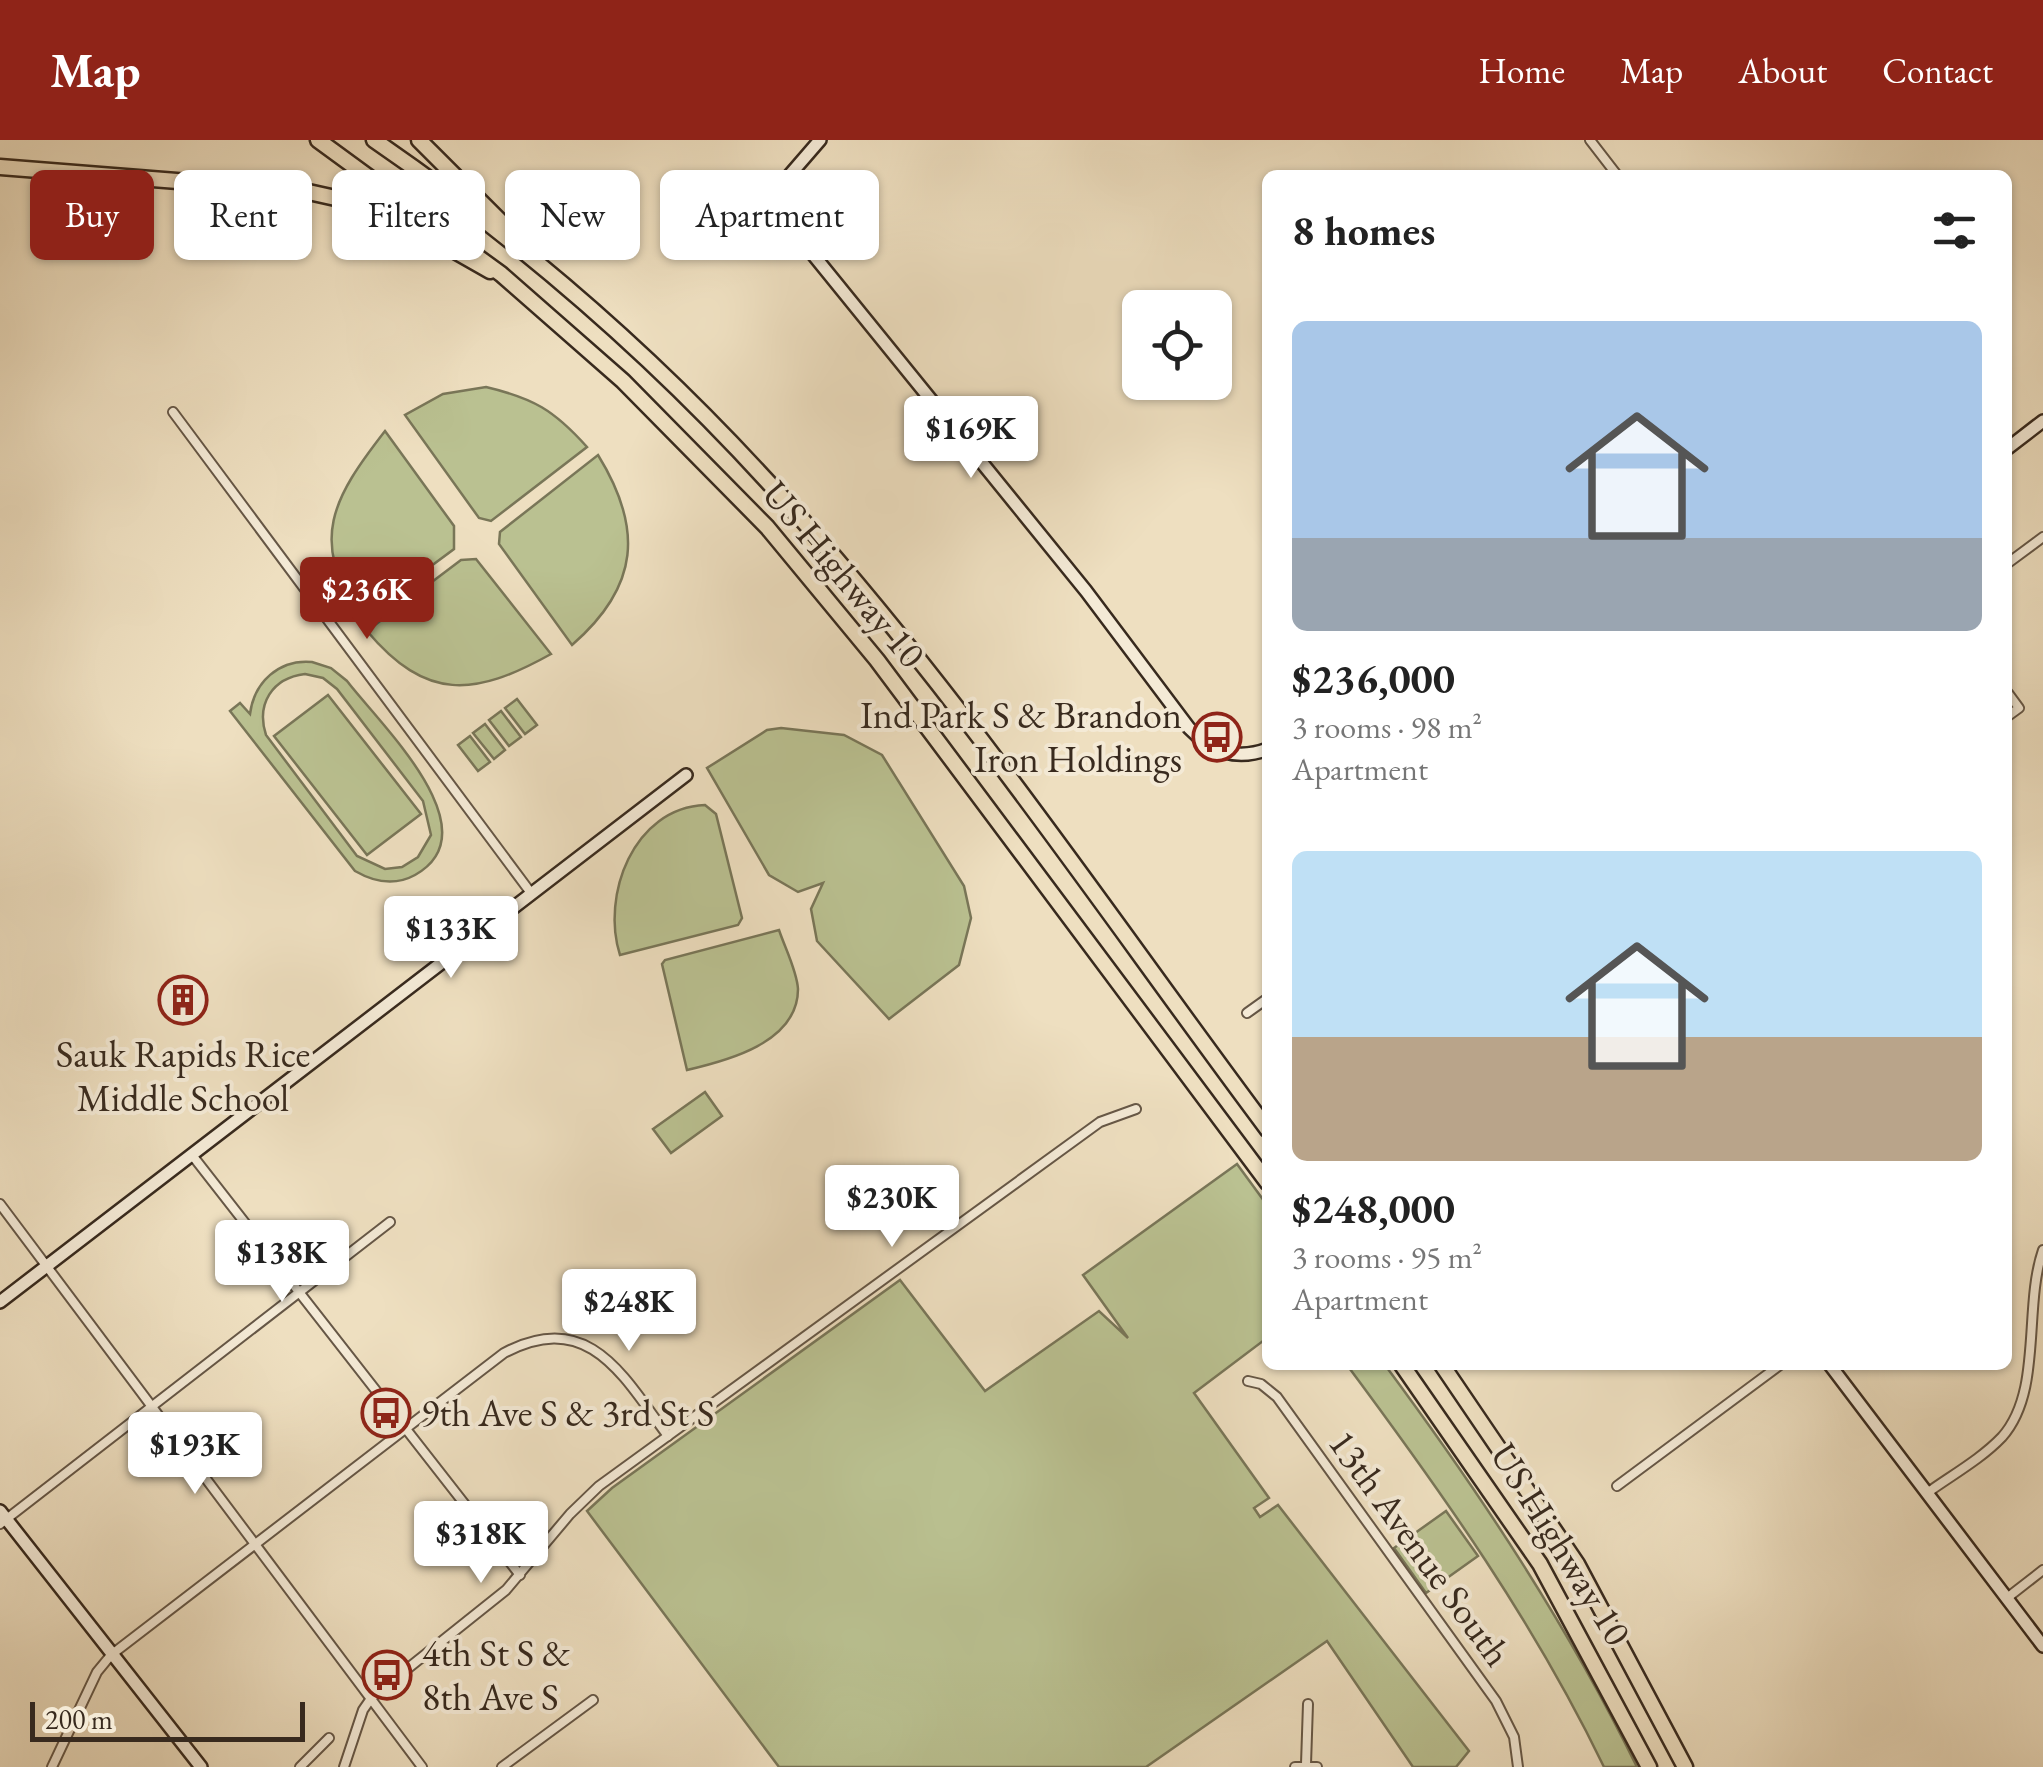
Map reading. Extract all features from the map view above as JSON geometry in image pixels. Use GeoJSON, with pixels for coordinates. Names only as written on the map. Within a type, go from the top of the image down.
{"type":"FeatureCollection","features":[{"type":"Feature","properties":{"kind":"highway","name":"US Highway 10"},"geometry":{"type":"LineString","coordinates":[[318,140],[501,274],[659,416],[813,580],[878,660],[1262,1175]]}},
{"type":"Feature","properties":{"kind":"highway","name":"US Highway 10"},"geometry":{"type":"LineString","coordinates":[[374,140],[578,297],[680,392],[801,519],[904,643],[1262,1122]]}},
{"type":"Feature","properties":{"kind":"highway"},"geometry":{"type":"LineString","coordinates":[[419,140],[578,297]]}},
{"type":"Feature","properties":{"kind":"highway"},"geometry":{"type":"LineString","coordinates":[[0,166],[304,191],[404,222],[474,266],[501,274]]}},
{"type":"Feature","properties":{"kind":"highway","name":"US Highway 10"},"geometry":{"type":"LineString","coordinates":[[1405,1370],[1540,1564],[1650,1767]]}},
{"type":"Feature","properties":{"kind":"highway"},"geometry":{"type":"LineString","coordinates":[[1445,1370],[1577,1564],[1685,1767]]}},
{"type":"Feature","properties":{"kind":"street"},"geometry":{"type":"LineString","coordinates":[[820,140],[788,177],[787,214],[794,230],[1086,591],[1189,728],[1200,740],[1230,754],[1262,750]]}},
{"type":"Feature","properties":{"kind":"street"},"geometry":{"type":"LineString","coordinates":[[1590,140],[1613,170]]}},
{"type":"Feature","properties":{"kind":"street"},"geometry":{"type":"LineString","coordinates":[[174,412],[531,893]]}},
{"type":"Feature","properties":{"kind":"street"},"geometry":{"type":"LineString","coordinates":[[2012,445],[2043,421]]}},
{"type":"Feature","properties":{"kind":"street"},"geometry":{"type":"LineString","coordinates":[[2012,560],[2043,536]]}},
{"type":"Feature","properties":{"kind":"street"},"geometry":{"type":"LineString","coordinates":[[0,1302],[686,775]]}},
{"type":"Feature","properties":{"kind":"street"},"geometry":{"type":"LineString","coordinates":[[1247,1013],[1262,1002]]}},
{"type":"Feature","properties":{"kind":"street"},"geometry":{"type":"LineString","coordinates":[[344,1767],[372,1697],[520,1575],[583,1500],[1100,1122],[1136,1109]]}},
{"type":"Feature","properties":{"kind":"street"},"geometry":{"type":"LineString","coordinates":[[192,1155],[520,1575]]}},
{"type":"Feature","properties":{"kind":"street"},"geometry":{"type":"LineString","coordinates":[[0,1204],[422,1767]]}},
{"type":"Feature","properties":{"kind":"street"},"geometry":{"type":"LineString","coordinates":[[201,1767],[2,1517],[390,1222]]}},
{"type":"Feature","properties":{"kind":"street"},"geometry":{"type":"LineString","coordinates":[[1927,1493],[2011,1426],[2023,1404],[2030,1353],[2032,1282],[2043,1250]]}},
{"type":"Feature","properties":{"kind":"street"},"geometry":{"type":"LineString","coordinates":[[52,1767],[97,1672],[111,1655],[504,1353],[548,1338],[584,1344],[605,1356],[668,1436]]}},
{"type":"Feature","properties":{"kind":"street"},"geometry":{"type":"LineString","coordinates":[[2030,1353],[2043,1355]]}},
{"type":"Feature","properties":{"kind":"street"},"geometry":{"type":"LineString","coordinates":[[1617,1486],[1773,1370]]}},
{"type":"Feature","properties":{"kind":"street"},"geometry":{"type":"LineString","coordinates":[[1834,1370],[2043,1646]]}},
{"type":"Feature","properties":{"kind":"street","name":"13th Avenue South"},"geometry":{"type":"LineString","coordinates":[[1248,1381],[1261,1384],[1277,1397],[1496,1701],[1514,1738],[1518,1767]]}},
{"type":"Feature","properties":{"kind":"street"},"geometry":{"type":"LineString","coordinates":[[2007,1598],[2043,1570]]}},
{"type":"Feature","properties":{"kind":"street"},"geometry":{"type":"LineString","coordinates":[[502,1767],[593,1700]]}},
{"type":"Feature","properties":{"kind":"street"},"geometry":{"type":"LineString","coordinates":[[1306,1764],[1308,1704]]}},
{"type":"Feature","properties":{"kind":"street"},"geometry":{"type":"LineString","coordinates":[[300,1767],[329,1738]]}},
{"type":"Feature","properties":{"kind":"street"},"geometry":{"type":"LineString","coordinates":[[518,1756],[526,1767]]}},
{"type":"Feature","properties":{"kind":"street"},"geometry":{"type":"LineString","coordinates":[[1295,1767],[1317,1767]]}},
{"type":"Feature","properties":{"kind":"green space"},"geometry":{"type":"Polygon","coordinates":[[[486,387],[542,407],[587,447],[491,521],[479,518],[405,415],[443,394],[486,387]]]}},
{"type":"Feature","properties":{"kind":"green space"},"geometry":{"type":"Polygon","coordinates":[[[385,431],[454,526],[454,549],[361,618],[335,565],[334,520],[352,478],[385,431]]]}},
{"type":"Feature","properties":{"kind":"green space"},"geometry":{"type":"Polygon","coordinates":[[[598,455],[622,507],[627,555],[611,601],[572,645],[499,544],[500,532],[598,455]]]}},
{"type":"Feature","properties":{"kind":"green space"},"geometry":{"type":"Polygon","coordinates":[[[476,559],[551,654],[498,678],[452,685],[410,670],[367,631],[461,560],[476,559]]]}},
{"type":"Feature","properties":{"kind":"green space"},"geometry":{"type":"Polygon","coordinates":[[[300,662],[331,668],[347,681],[423,777],[437,805],[442,832],[436,856],[415,875],[385,881],[355,871],[230,711],[240,703],[250,714],[257,692],[270,675],[300,662]],[[293,676],[269,694],[263,713],[266,735],[357,856],[385,869],[402,867],[418,857],[431,835],[423,801],[337,689],[323,678],[293,676]]]}},
{"type":"Feature","properties":{"kind":"green space"},"geometry":{"type":"Polygon","coordinates":[[[328,695],[421,814],[367,855],[274,736],[328,695]]]}},
{"type":"Feature","properties":{"kind":"green space"},"geometry":{"type":"Polygon","coordinates":[[[517,699],[537,725],[525,734],[505,708],[517,699]]]}},
{"type":"Feature","properties":{"kind":"green space"},"geometry":{"type":"Polygon","coordinates":[[[501,711],[521,737],[509,746],[489,720],[501,711]]]}},
{"type":"Feature","properties":{"kind":"green space"},"geometry":{"type":"Polygon","coordinates":[[[485,724],[505,750],[494,759],[473,733],[485,724]]]}},
{"type":"Feature","properties":{"kind":"green space"},"geometry":{"type":"Polygon","coordinates":[[[767,730],[844,735],[882,755],[964,886],[971,918],[959,965],[889,1019],[817,941],[811,909],[823,883],[798,892],[769,875],[707,768],[767,730]]]}},
{"type":"Feature","properties":{"kind":"green space"},"geometry":{"type":"Polygon","coordinates":[[[470,736],[490,762],[478,771],[458,745],[470,736]]]}},
{"type":"Feature","properties":{"kind":"green space"},"geometry":{"type":"Polygon","coordinates":[[[705,805],[716,814],[742,918],[738,925],[620,955],[615,907],[628,859],[641,838],[659,821],[680,810],[705,805]]]}},
{"type":"Feature","properties":{"kind":"green space"},"geometry":{"type":"Polygon","coordinates":[[[779,930],[798,989],[795,1008],[786,1023],[773,1036],[739,1055],[687,1070],[662,964],[665,960],[779,930]]]}},
{"type":"Feature","properties":{"kind":"green space"},"geometry":{"type":"Polygon","coordinates":[[[705,1092],[722,1116],[671,1153],[653,1129],[705,1092]]]}},
{"type":"Feature","properties":{"kind":"green space"},"geometry":{"type":"Polygon","coordinates":[[[1237,1164],[1262,1198],[1262,1342],[1194,1393],[1269,1498],[1254,1508],[1260,1517],[1278,1505],[1469,1751],[1456,1767],[1413,1767],[1327,1641],[1146,1767],[779,1767],[587,1511],[612,1488],[900,1280],[985,1391],[1099,1311],[1128,1338],[1083,1275],[1237,1164]]]}},
{"type":"Feature","properties":{"kind":"green space"},"geometry":{"type":"Polygon","coordinates":[[[1351,1370],[1389,1370],[1420,1413],[1552,1611],[1637,1767],[1604,1767],[1517,1610],[1351,1370]]]}},
{"type":"Feature","properties":{"kind":"green space"},"geometry":{"type":"Polygon","coordinates":[[[1446,1511],[1478,1556],[1426,1593],[1394,1548],[1446,1511]]]}},
{"type":"Feature","properties":{"kind":"place","name":"Ind Park S & Brandon Iron Holdings"},"geometry":{"type":"Point","coordinates":[1217,737]}},
{"type":"Feature","properties":{"kind":"place","name":"Sauk Rapids Rice Middle School"},"geometry":{"type":"Point","coordinates":[183,1000]}},
{"type":"Feature","properties":{"kind":"place","name":"9th Ave S & 3rd St S"},"geometry":{"type":"Point","coordinates":[386,1413]}},
{"type":"Feature","properties":{"kind":"place","name":"4th St S & 8th Ave S"},"geometry":{"type":"Point","coordinates":[387,1675]}}]}
